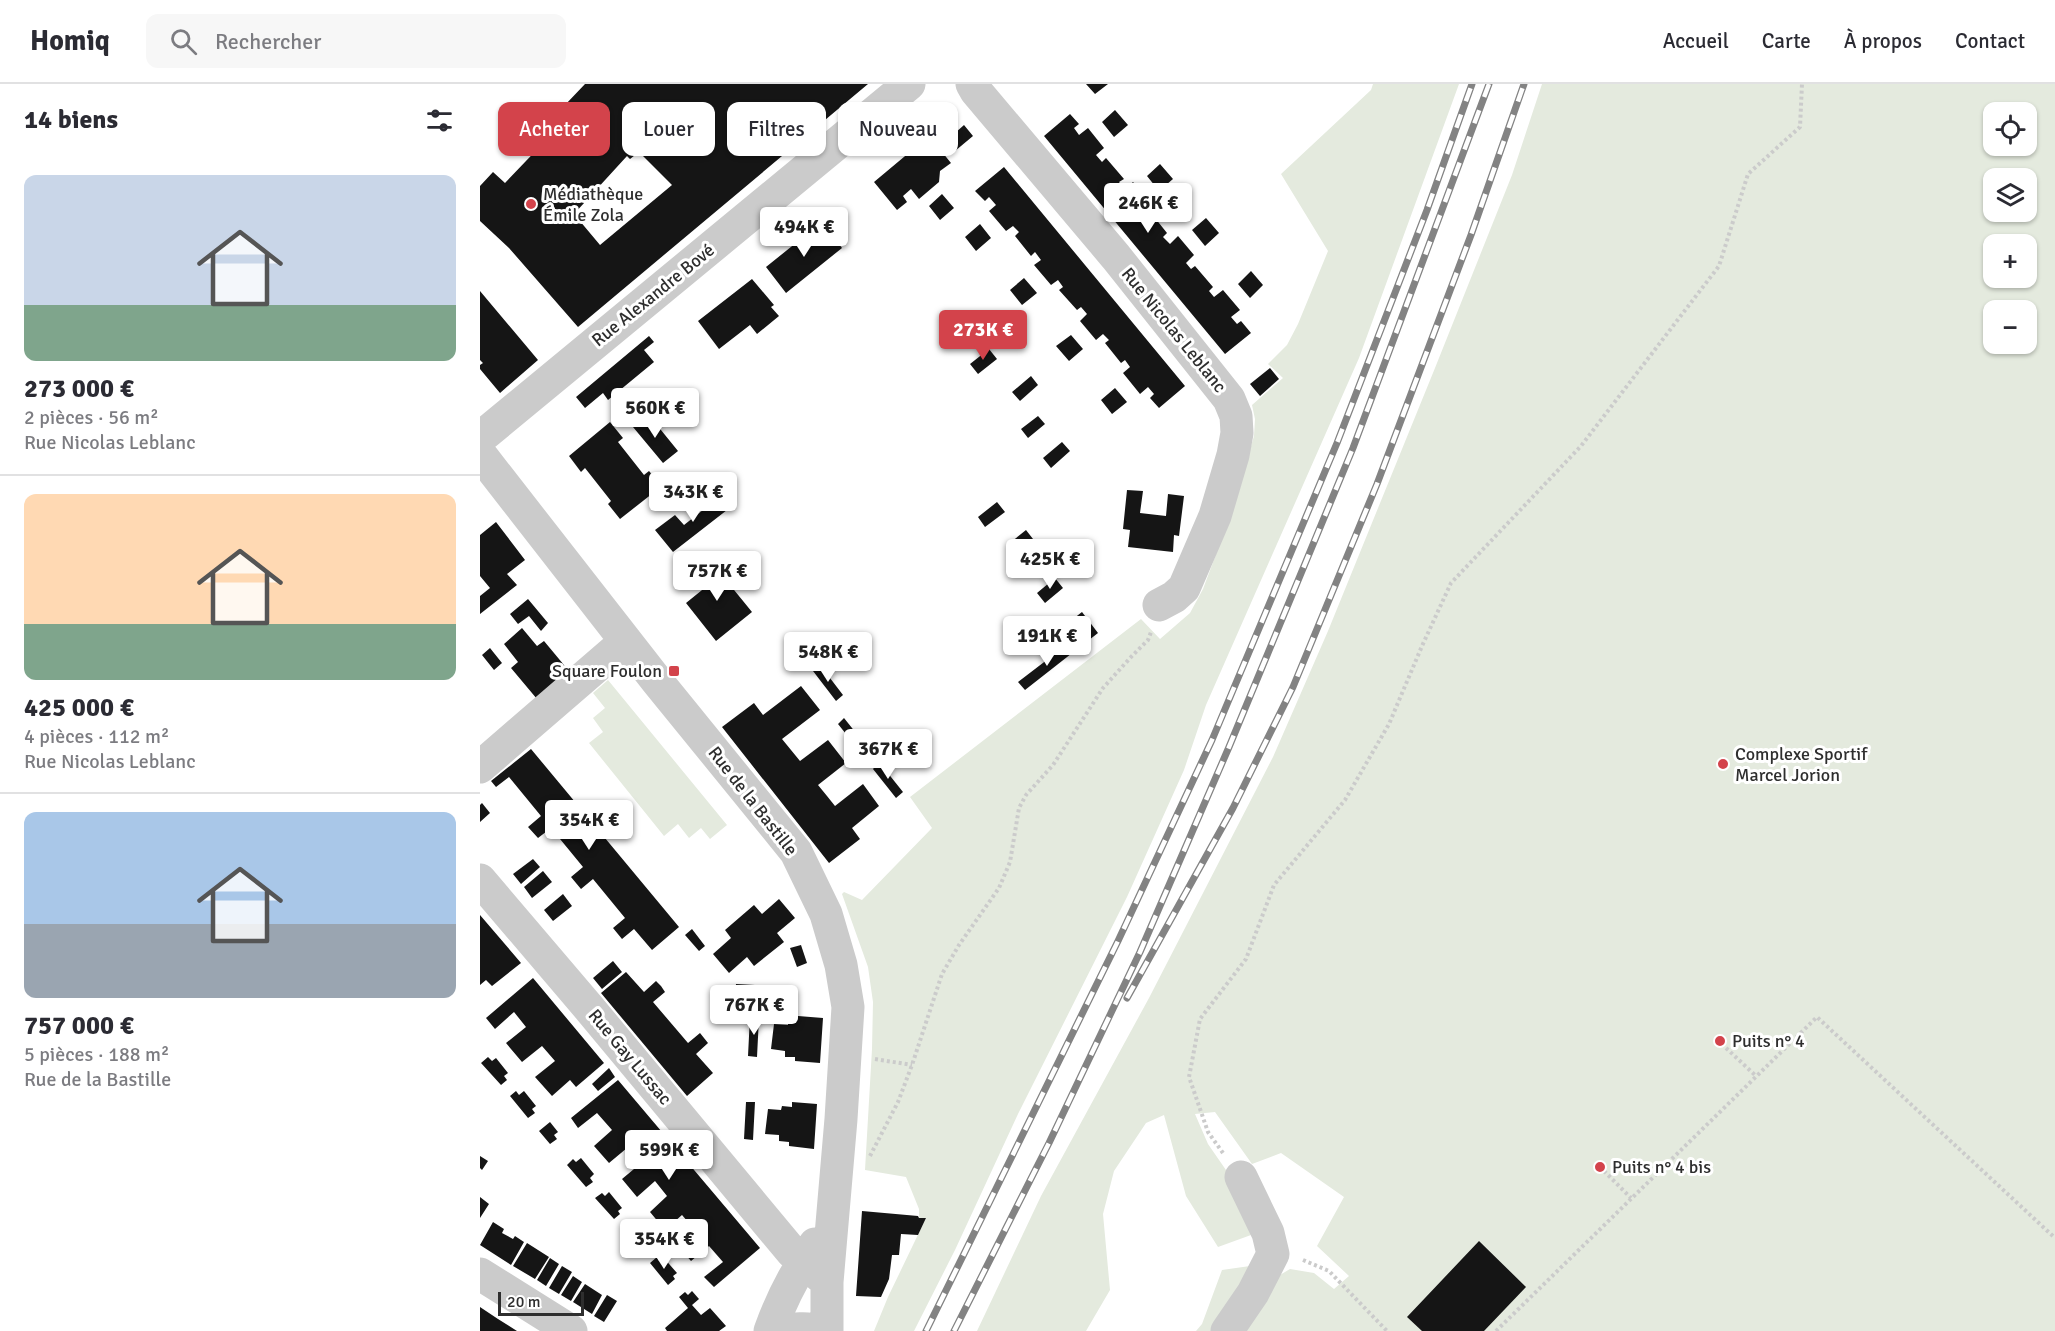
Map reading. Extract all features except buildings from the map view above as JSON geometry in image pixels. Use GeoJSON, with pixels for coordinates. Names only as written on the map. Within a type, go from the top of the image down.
{"type":"FeatureCollection","features":[{"type":"Feature","properties":{"kind":"street","name":"Rue Alexandre Bové"},"geometry":{"type":"LineString","coordinates":[[480,438],[909,84]]}},
{"type":"Feature","properties":{"kind":"street","name":"Rue Nicolas Leblanc"},"geometry":{"type":"LineString","coordinates":[[972,84],[1194,354],[1229,399],[1236,416],[1237,433],[1233,455],[1215,516],[1184,588],[1174,597],[1159,605]]}},
{"type":"Feature","properties":{"kind":"street","name":"Rue de la Bastille"},"geometry":{"type":"LineString","coordinates":[[480,454],[626,641],[796,852],[825,914],[841,965],[848,1006],[833,1218],[815,1272],[780,1304],[770,1331]]}},
{"type":"Feature","properties":{"kind":"street"},"geometry":{"type":"LineString","coordinates":[[480,767],[626,641]]}},
{"type":"Feature","properties":{"kind":"street","name":"Rue Gay Lussac"},"geometry":{"type":"LineString","coordinates":[[480,880],[792,1251],[815,1272]]}},
{"type":"Feature","properties":{"kind":"street"},"geometry":{"type":"LineString","coordinates":[[1227,1331],[1253,1293],[1273,1254],[1268,1233],[1241,1177]]}},
{"type":"Feature","properties":{"kind":"street"},"geometry":{"type":"LineString","coordinates":[[815,1272],[827,1331]]}},
{"type":"Feature","properties":{"kind":"street"},"geometry":{"type":"LineString","coordinates":[[480,1274],[571,1331]]}},
{"type":"Feature","properties":{"kind":"street"},"geometry":{"type":"LineString","coordinates":[[783,1331],[812,1329],[817,1331]]}},
{"type":"Feature","properties":{"kind":"path"},"geometry":{"type":"LineString","coordinates":[[1241,1177],[1208,1132],[1189,1077],[1200,1019],[1246,959],[1274,885],[1345,800],[1389,724],[1451,584],[1581,446],[1719,266],[1748,174],[1800,128],[1802,84]]}},
{"type":"Feature","properties":{"kind":"path"},"geometry":{"type":"LineString","coordinates":[[866,1163],[898,1102],[942,974],[1003,879],[1010,861],[1019,808],[1026,795],[1053,765],[1103,688],[1148,640],[1159,605]]}},
{"type":"Feature","properties":{"kind":"path"},"geometry":{"type":"LineString","coordinates":[[1496,1331],[1817,1017],[2055,1239]]}},
{"type":"Feature","properties":{"kind":"path"},"geometry":{"type":"LineString","coordinates":[[1726,1048],[1756,1076]]}},
{"type":"Feature","properties":{"kind":"path"},"geometry":{"type":"LineString","coordinates":[[845,1055],[912,1065]]}},
{"type":"Feature","properties":{"kind":"path"},"geometry":{"type":"LineString","coordinates":[[1604,1171],[1631,1198]]}},
{"type":"Feature","properties":{"kind":"path"},"geometry":{"type":"LineString","coordinates":[[1273,1254],[1306,1260],[1329,1271],[1387,1331]]}},
{"type":"Feature","properties":{"kind":"shaded area"},"geometry":{"type":"Polygon","coordinates":[[[1373,84],[1459,84],[1359,358],[1206,705],[1184,770],[1127,897],[1018,1114],[955,1250],[914,1331],[874,1331],[926,1218],[919,1218],[919,1209],[906,1177],[865,1170],[873,1002],[868,967],[842,894],[844,892],[862,900],[932,828],[910,797],[1141,619],[1160,639],[1190,613],[1203,589],[1230,517],[1254,436],[1255,419],[1252,405],[1283,378],[1268,364],[1287,345],[1328,251],[1281,174],[1371,90],[1373,84]]]}},
{"type":"Feature","properties":{"kind":"shaded area","name":"Complexe Sportif Marcel Jorion"},"geometry":{"type":"Polygon","coordinates":[[[1542,84],[2055,84],[2055,1331],[1237,1331],[1270,1281],[1290,1269],[1314,1273],[1334,1289],[1349,1276],[1317,1246],[1344,1197],[1281,1153],[1252,1164],[1215,1112],[1195,1114],[1208,1144],[1246,1199],[1251,1235],[1218,1247],[1186,1196],[1164,1115],[1146,1123],[1114,1171],[1103,1214],[1110,1290],[1086,1331],[977,1331],[1041,1196],[1149,998],[1273,757],[1328,631],[1512,175],[1542,84]]]}},
{"type":"Feature","properties":{"kind":"shaded area"},"geometry":{"type":"Polygon","coordinates":[[[608,680],[727,825],[710,839],[701,828],[689,838],[678,824],[664,836],[589,743],[603,732],[593,718],[605,708],[593,693],[608,680]]]}},
{"type":"Feature","properties":{"kind":"shaded area"},"geometry":{"type":"Polygon","coordinates":[[[1250,1266],[1215,1331],[1196,1331],[1202,1324],[1222,1270],[1250,1266]]]}},
{"type":"Feature","properties":{"kind":"railway"},"geometry":{"type":"LineString","coordinates":[[926,1331],[1118,941],[1212,740],[1337,443],[1427,210],[1472,84]]}},
{"type":"Feature","properties":{"kind":"railway"},"geometry":{"type":"LineString","coordinates":[[954,1331],[1049,1143],[1140,952],[1229,747],[1353,448],[1489,84]]}},
{"type":"Feature","properties":{"kind":"railway"},"geometry":{"type":"LineString","coordinates":[[1127,998],[1233,808],[1293,687],[1377,484],[1471,235],[1524,84]]}},
{"type":"Feature","properties":{"kind":"place","name":"Médiathèque Émile Zola"},"geometry":{"type":"Point","coordinates":[531,204]}},
{"type":"Feature","properties":{"kind":"place","name":"Square Foulon"},"geometry":{"type":"Point","coordinates":[674,671]}},
{"type":"Feature","properties":{"kind":"place","name":"Complexe Sportif Marcel Jorion"},"geometry":{"type":"Point","coordinates":[1723,764]}},
{"type":"Feature","properties":{"kind":"place","name":"Puits n° 4"},"geometry":{"type":"Point","coordinates":[1720,1041]}},
{"type":"Feature","properties":{"kind":"place","name":"Puits n° 4 bis"},"geometry":{"type":"Point","coordinates":[1600,1167]}}]}
